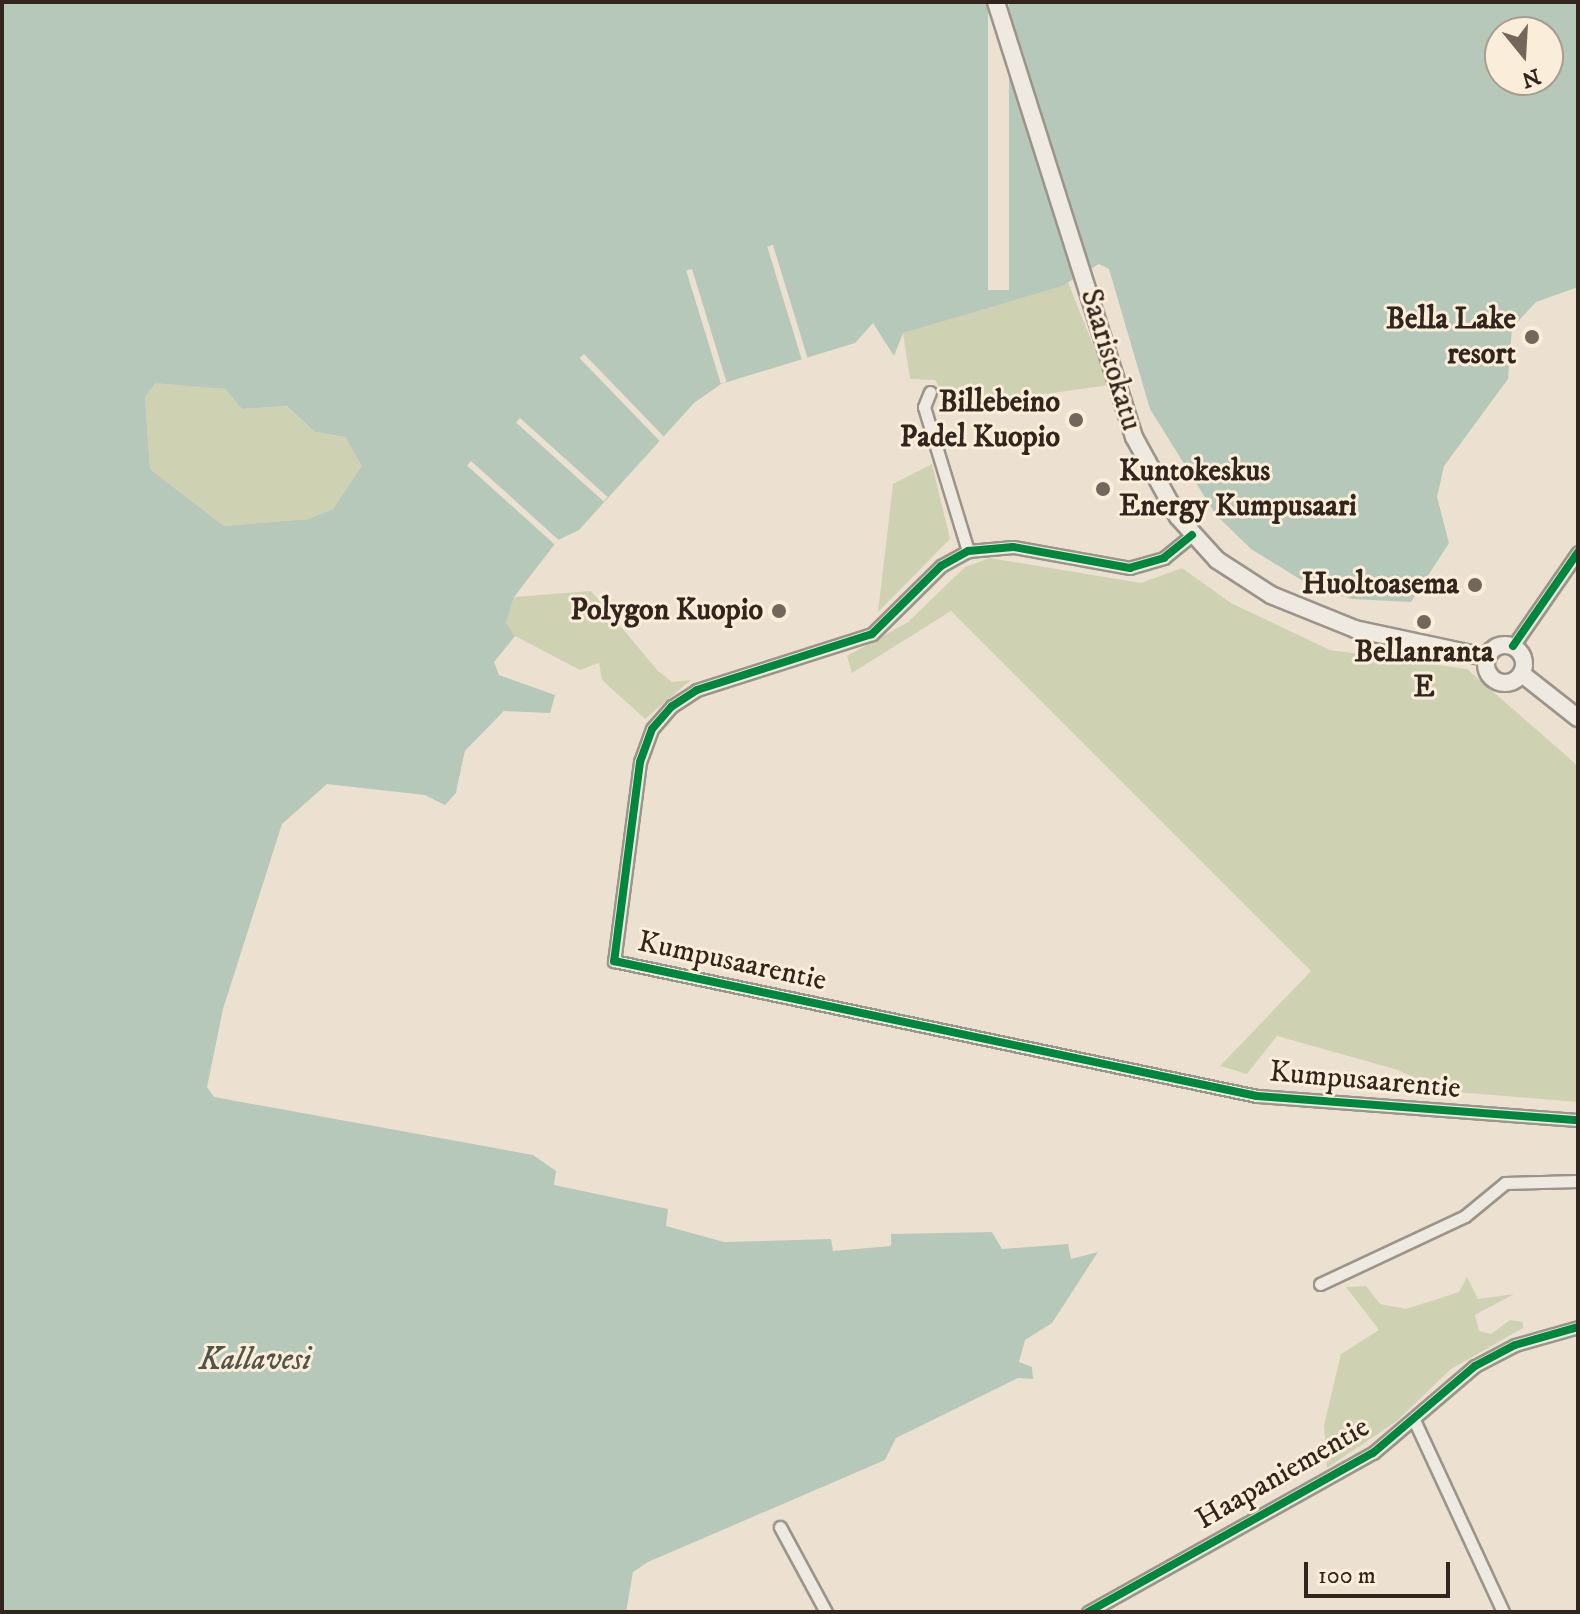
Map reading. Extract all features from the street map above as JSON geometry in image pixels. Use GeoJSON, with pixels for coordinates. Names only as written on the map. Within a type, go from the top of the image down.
{"type":"FeatureCollection","features":[{"type":"Feature","properties":{"kind":"main road","name":"Saaristokatu"},"geometry":{"type":"LineString","coordinates":[[996,2],[1140,451],[1192,535],[1271,595],[1355,629],[1486,657]]}},
{"type":"Feature","properties":{"kind":"main road"},"geometry":{"type":"LineString","coordinates":[[1497,646],[1513,646],[1523,657],[1522,674],[1500,682],[1486,657],[1497,646]]}},
{"type":"Feature","properties":{"kind":"main road"},"geometry":{"type":"LineString","coordinates":[[1522,674],[1578,718]]}},
{"type":"Feature","properties":{"kind":"street"},"geometry":{"type":"LineString","coordinates":[[930,392],[924,407],[968,551]]}},
{"type":"Feature","properties":{"kind":"street","name":"Kumpusaarentie"},"geometry":{"type":"LineString","coordinates":[[1192,535],[1164,558],[1130,568],[1013,547],[968,551],[941,566],[872,634],[697,690],[660,718],[638,773],[614,961],[1257,1096],[1578,1120]]}},
{"type":"Feature","properties":{"kind":"street"},"geometry":{"type":"LineString","coordinates":[[1513,646],[1578,552]]}},
{"type":"Feature","properties":{"kind":"street"},"geometry":{"type":"LineString","coordinates":[[1320,1284],[1465,1216],[1505,1183],[1578,1181]]}},
{"type":"Feature","properties":{"kind":"street","name":"Haapaniementie"},"geometry":{"type":"LineString","coordinates":[[1088,1612],[1415,1422],[1475,1366],[1515,1345],[1578,1327]]}},
{"type":"Feature","properties":{"kind":"street"},"geometry":{"type":"LineString","coordinates":[[1415,1422],[1503,1612]]}},
{"type":"Feature","properties":{"kind":"street"},"geometry":{"type":"LineString","coordinates":[[780,1527],[826,1612]]}},
{"type":"Feature","properties":{"kind":"shaded area"},"geometry":{"type":"Polygon","coordinates":[[[1068,282],[1109,385],[968,405],[946,399],[935,380],[910,379],[903,333],[1068,282]]]}},
{"type":"Feature","properties":{"kind":"shaded area"},"geometry":{"type":"Polygon","coordinates":[[[157,382],[225,389],[242,409],[285,406],[315,432],[345,437],[363,466],[333,509],[308,519],[224,526],[150,469],[145,397],[157,382]]]}},
{"type":"Feature","properties":{"kind":"shaded area"},"geometry":{"type":"Polygon","coordinates":[[[932,464],[950,539],[878,612],[893,484],[932,464]]]}},
{"type":"Feature","properties":{"kind":"shaded area"},"geometry":{"type":"Polygon","coordinates":[[[990,558],[1141,583],[1182,568],[1231,603],[1330,650],[1467,669],[1578,766],[1578,1102],[1443,1091],[1398,1070],[1277,1036],[1247,1074],[1220,1066],[1311,971],[951,611],[852,673],[847,656],[908,622],[965,567],[990,558]]]}},
{"type":"Feature","properties":{"kind":"shaded area"},"geometry":{"type":"Polygon","coordinates":[[[591,591],[658,671],[672,682],[691,680],[645,719],[602,680],[599,663],[580,670],[515,636],[506,623],[514,597],[591,591]]]}},
{"type":"Feature","properties":{"kind":"shaded area"},"geometry":{"type":"Polygon","coordinates":[[[1467,1277],[1478,1299],[1514,1294],[1475,1315],[1479,1331],[1491,1334],[1510,1320],[1523,1322],[1523,1328],[1451,1369],[1397,1421],[1327,1468],[1324,1425],[1341,1354],[1379,1330],[1346,1287],[1366,1286],[1380,1304],[1406,1309],[1459,1292],[1467,1277]]]}},
{"type":"Feature","properties":{"kind":"water","name":"Kallavesi"},"geometry":{"type":"Polygon","coordinates":[[[2,2],[1578,2],[1578,287],[1536,302],[1512,328],[1508,379],[1444,466],[1437,497],[1449,543],[1411,602],[1352,599],[1308,584],[1251,549],[1216,515],[1150,409],[1109,269],[1099,264],[1062,286],[903,333],[894,356],[873,323],[855,343],[721,384],[694,403],[579,530],[558,540],[514,597],[506,623],[515,636],[494,662],[499,675],[555,695],[550,713],[504,711],[465,751],[456,793],[445,805],[425,795],[327,784],[282,824],[223,1009],[207,1087],[214,1097],[533,1155],[556,1171],[554,1185],[668,1209],[666,1226],[724,1242],[831,1239],[833,1251],[891,1246],[891,1234],[992,1232],[1002,1249],[1068,1244],[1071,1259],[1098,1252],[1052,1323],[1025,1340],[1019,1362],[1032,1367],[1033,1379],[1018,1378],[896,1438],[885,1460],[648,1562],[633,1572],[626,1612],[2,1612],[2,2]],[[156,383],[145,397],[150,469],[224,526],[308,519],[333,509],[362,466],[345,437],[315,432],[286,406],[242,409],[225,389],[156,383]]]}},
{"type":"Feature","properties":{"kind":"pier"},"geometry":{"type":"Polygon","coordinates":[[[988,2],[1009,2],[1009,290],[988,290],[988,2]]]}},
{"type":"Feature","properties":{"kind":"pier"},"geometry":{"type":"Polygon","coordinates":[[[773,245],[807,358],[802,360],[767,247],[773,245]]]}},
{"type":"Feature","properties":{"kind":"pier"},"geometry":{"type":"Polygon","coordinates":[[[692,269],[726,382],[721,384],[686,271],[692,269]]]}},
{"type":"Feature","properties":{"kind":"pier"},"geometry":{"type":"Polygon","coordinates":[[[584,354],[667,440],[662,444],[580,358],[584,354]]]}},
{"type":"Feature","properties":{"kind":"pier"},"geometry":{"type":"Polygon","coordinates":[[[520,418],[608,497],[604,501],[516,422],[520,418]]]}},
{"type":"Feature","properties":{"kind":"pier"},"geometry":{"type":"Polygon","coordinates":[[[471,461],[559,540],[555,544],[467,465],[471,461]]]}},
{"type":"Feature","properties":{"kind":"pier"},"geometry":{"type":"Polygon","coordinates":[[[504,711],[508,715],[468,753],[456,793],[465,751],[504,711]]]}},
{"type":"Feature","properties":{"kind":"cycle path"},"geometry":{"type":"LineString","coordinates":[[1192,535],[1164,558],[1130,568],[1013,547],[968,551],[941,566],[872,634],[697,690],[672,706],[652,729],[640,762],[614,961],[1257,1096],[1578,1120]]}},
{"type":"Feature","properties":{"kind":"cycle path"},"geometry":{"type":"LineString","coordinates":[[1513,646],[1578,552]]}},
{"type":"Feature","properties":{"kind":"cycle path"},"geometry":{"type":"LineString","coordinates":[[1088,1612],[1373,1453],[1475,1366],[1515,1345],[1578,1327]]}},
{"type":"Feature","properties":{"kind":"place","name":"Bella Lake resort"},"geometry":{"type":"Point","coordinates":[1532,337]}},
{"type":"Feature","properties":{"kind":"place","name":"Billebeino Padel Kuopio"},"geometry":{"type":"Point","coordinates":[1076,420]}},
{"type":"Feature","properties":{"kind":"place","name":"Kuntokeskus Energy Kumpusaari"},"geometry":{"type":"Point","coordinates":[1103,489]}},
{"type":"Feature","properties":{"kind":"place","name":"Huoltoasema"},"geometry":{"type":"Point","coordinates":[1475,585]}},
{"type":"Feature","properties":{"kind":"place","name":"Polygon Kuopio"},"geometry":{"type":"Point","coordinates":[779,611]}},
{"type":"Feature","properties":{"kind":"place","name":"Bellanranta E"},"geometry":{"type":"Point","coordinates":[1424,622]}}]}
